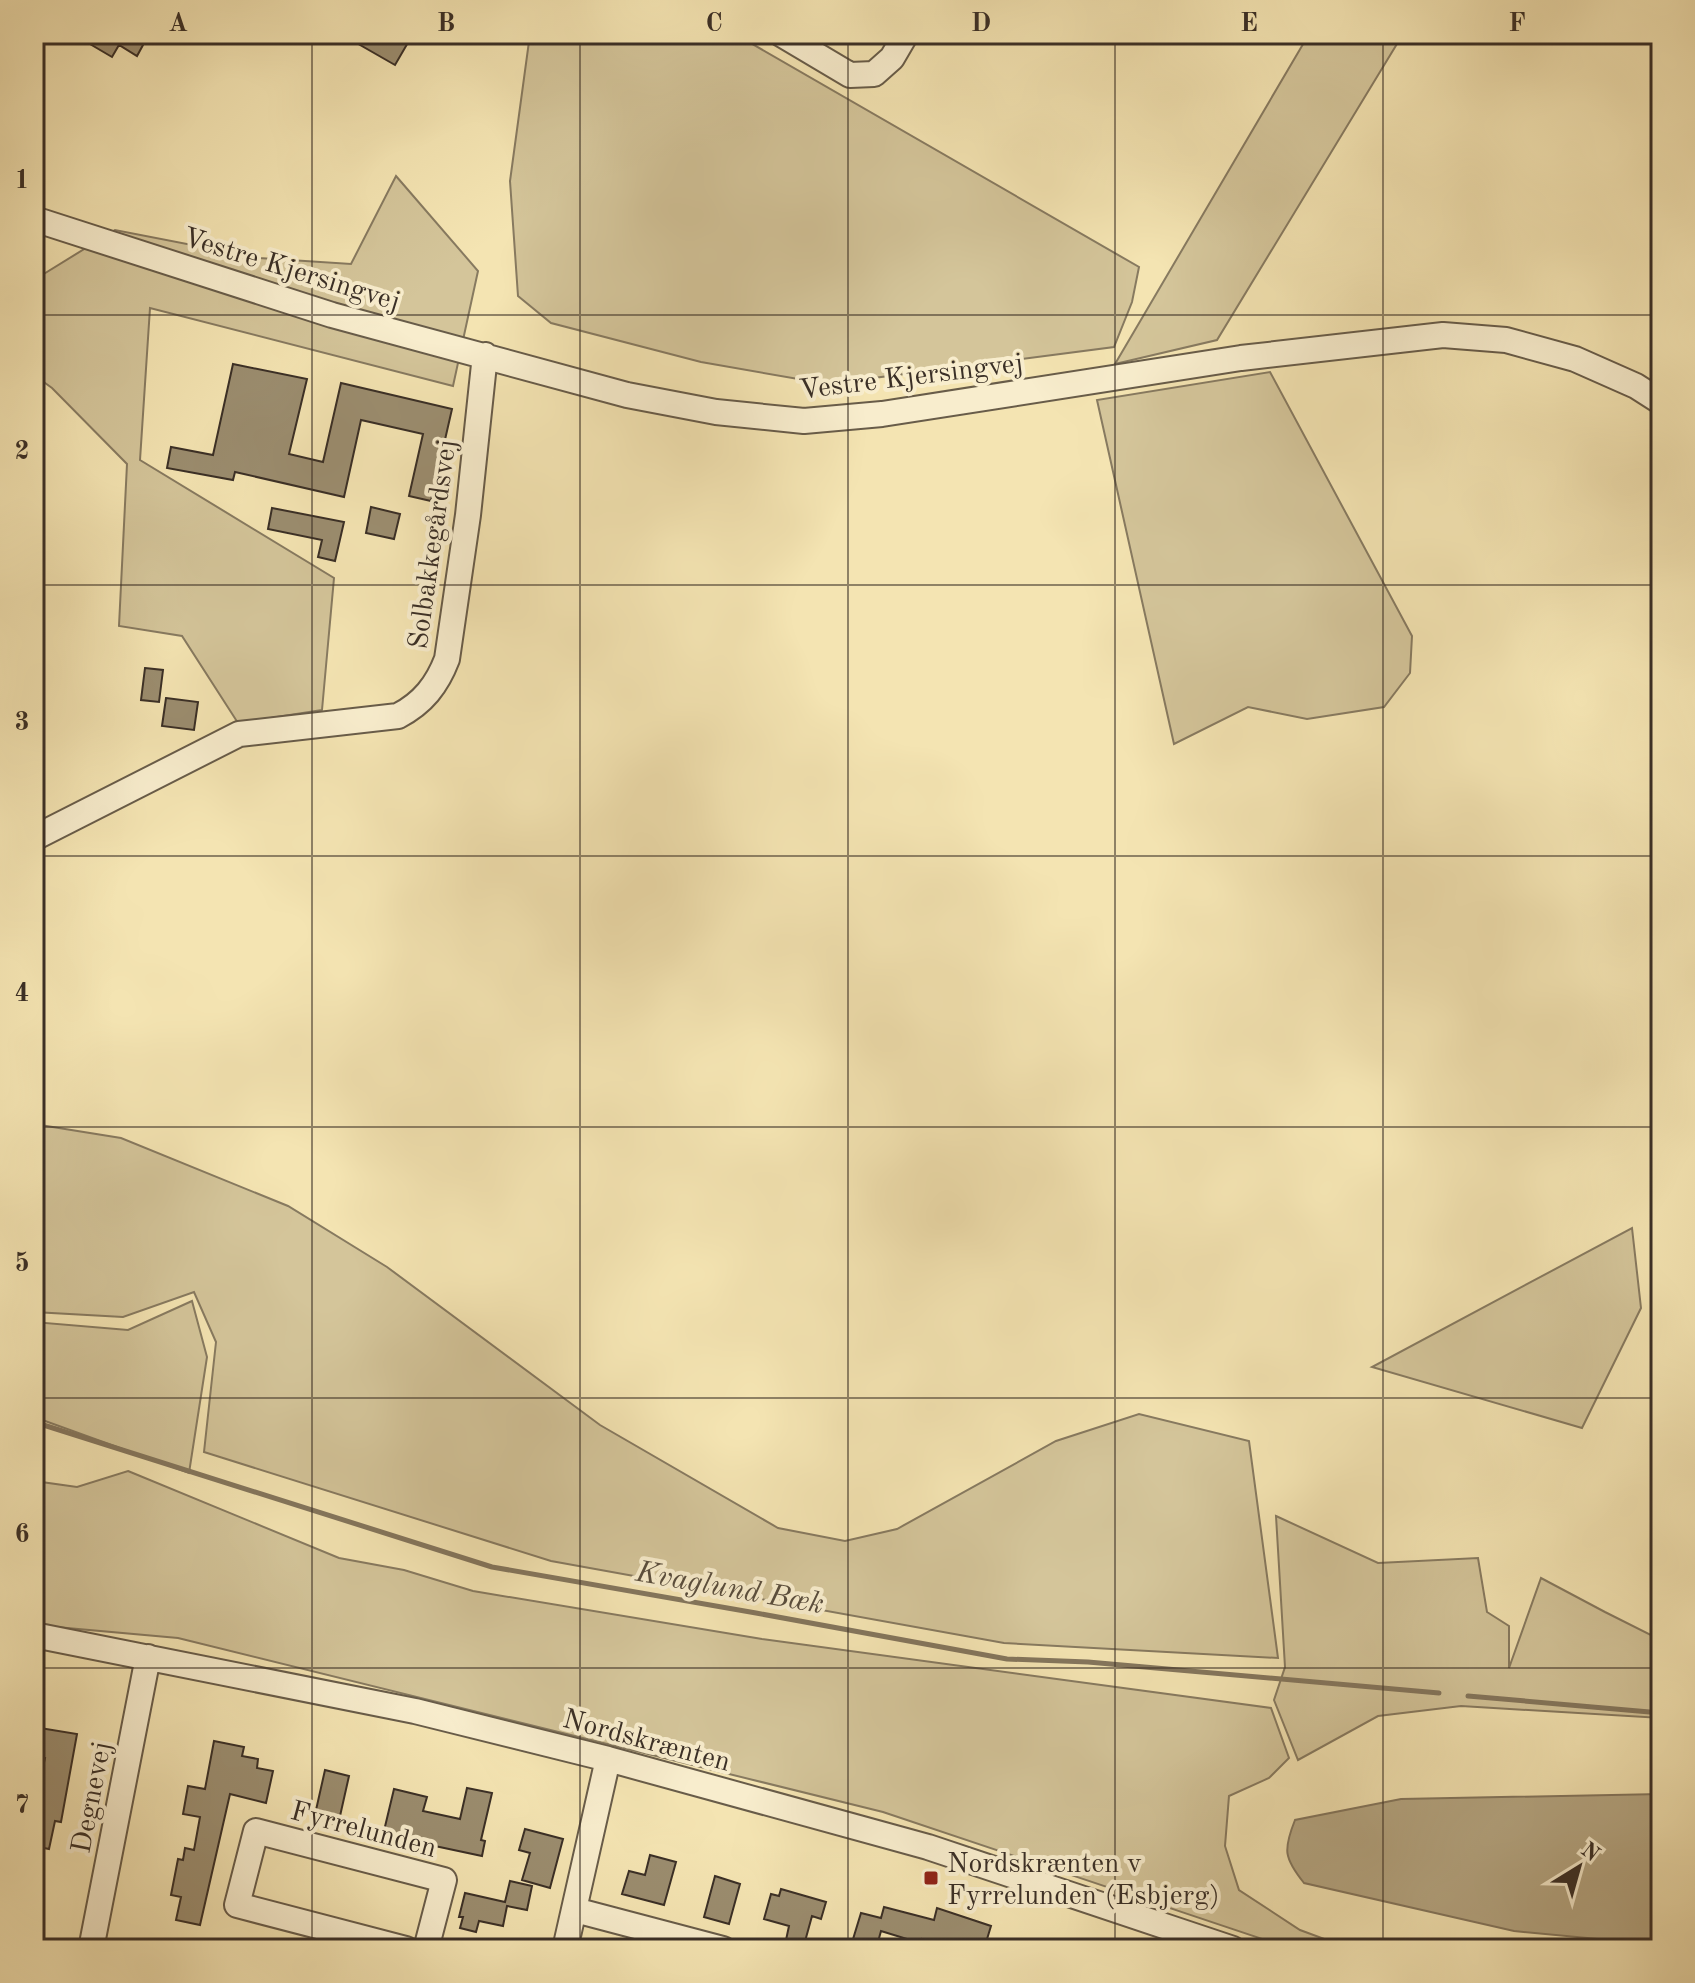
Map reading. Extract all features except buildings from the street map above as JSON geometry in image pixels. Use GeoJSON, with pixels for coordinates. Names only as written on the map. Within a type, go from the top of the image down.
{"type":"FeatureCollection","features":[{"type":"Feature","properties":{"kind":"street"},"geometry":{"type":"LineString","coordinates":[[781,34],[850,75],[874,74],[892,58],[906,34]]}},
{"type":"Feature","properties":{"kind":"street","name":"Vestre Kjersingvej"},"geometry":{"type":"LineString","coordinates":[[34,219],[332,315],[627,395],[716,412],[804,421],[882,414],[1241,358],[1443,335],[1506,340],[1575,359],[1636,386],[1661,402]]}},
{"type":"Feature","properties":{"kind":"street","name":"Solbakkegårdsvej"},"geometry":{"type":"LineString","coordinates":[[34,838],[239,734],[398,716],[414,708],[425,697],[440,677],[447,659],[468,515],[485,355]]}},
{"type":"Feature","properties":{"kind":"street","name":"Nordskrænten"},"geometry":{"type":"LineString","coordinates":[[34,1635],[415,1711],[608,1759],[928,1847],[1233,1949]]}},
{"type":"Feature","properties":{"kind":"street","name":"Degnevej"},"geometry":{"type":"LineString","coordinates":[[91,1949],[148,1657]]}},
{"type":"Feature","properties":{"kind":"street"},"geometry":{"type":"LineString","coordinates":[[565,1949],[608,1759]]}},
{"type":"Feature","properties":{"kind":"street","name":"Fyrrelunden"},"geometry":{"type":"LineString","coordinates":[[406,1949],[237,1905],[256,1831],[444,1880],[426,1949]]}},
{"type":"Feature","properties":{"kind":"street"},"geometry":{"type":"LineString","coordinates":[[575,1910],[710,1947]]}},
{"type":"Feature","properties":{"kind":"shaded area"},"geometry":{"type":"Polygon","coordinates":[[[530,34],[735,34],[1139,267],[1132,302],[1114,347],[827,384],[701,362],[551,323],[518,296],[510,181],[530,34]]]}},
{"type":"Feature","properties":{"kind":"shaded area"},"geometry":{"type":"Polygon","coordinates":[[[1309,34],[1403,34],[1217,340],[1115,364],[1309,34]]]}},
{"type":"Feature","properties":{"kind":"shaded area"},"geometry":{"type":"Polygon","coordinates":[[[396,176],[478,271],[453,386],[150,308],[140,460],[334,578],[322,710],[238,723],[182,636],[119,626],[127,464],[52,388],[34,375],[34,280],[115,230],[259,258],[351,264],[396,176]]]}},
{"type":"Feature","properties":{"kind":"shaded area"},"geometry":{"type":"Polygon","coordinates":[[[1270,372],[1412,636],[1410,673],[1384,707],[1307,719],[1248,707],[1174,744],[1097,400],[1270,372]]]}},
{"type":"Feature","properties":{"kind":"shaded area"},"geometry":{"type":"Polygon","coordinates":[[[34,1124],[121,1138],[288,1206],[387,1267],[600,1425],[778,1528],[845,1541],[897,1529],[1056,1441],[1139,1414],[1249,1441],[1278,1658],[1004,1643],[551,1561],[204,1452],[216,1342],[194,1292],[123,1317],[34,1312],[34,1124]]]}},
{"type":"Feature","properties":{"kind":"shaded area"},"geometry":{"type":"Polygon","coordinates":[[[1632,1228],[1641,1308],[1582,1428],[1372,1367],[1632,1228]]]}},
{"type":"Feature","properties":{"kind":"shaded area"},"geometry":{"type":"Polygon","coordinates":[[[192,1301],[207,1357],[189,1473],[34,1417],[34,1322],[128,1330],[192,1301]]]}},
{"type":"Feature","properties":{"kind":"shaded area"},"geometry":{"type":"Polygon","coordinates":[[[128,1471],[339,1558],[404,1570],[473,1591],[762,1639],[1271,1708],[1289,1758],[1269,1778],[1229,1796],[1225,1846],[1239,1890],[1300,1930],[1330,1941],[1327,1949],[1292,1949],[883,1812],[178,1638],[34,1625],[34,1481],[77,1487],[128,1471]]]}},
{"type":"Feature","properties":{"kind":"shaded area"},"geometry":{"type":"Polygon","coordinates":[[[1276,1516],[1378,1563],[1478,1558],[1487,1612],[1509,1626],[1509,1668],[1541,1578],[1661,1640],[1661,1718],[1461,1706],[1378,1716],[1298,1760],[1274,1700],[1285,1667],[1276,1516]]]}},
{"type":"Feature","properties":{"kind":"shaded area"},"geometry":{"type":"Polygon","coordinates":[[[1661,1794],[1661,1945],[1514,1931],[1304,1883],[1289,1860],[1287,1847],[1295,1820],[1401,1799],[1661,1794]]]}},
{"type":"Feature","properties":{"kind":"waterway","name":"Kvaglund Bæk"},"geometry":{"type":"LineString","coordinates":[[34,1422],[492,1567],[1007,1659],[1088,1662],[1439,1693]]}},
{"type":"Feature","properties":{"kind":"waterway","name":"Kvaglund Bæk"},"geometry":{"type":"LineString","coordinates":[[1468,1696],[1661,1713]]}},
{"type":"Feature","properties":{"kind":"place","name":"Nordskrænten v Fyrrelunden (Esbjerg)"},"geometry":{"type":"Point","coordinates":[931,1878]}}]}
